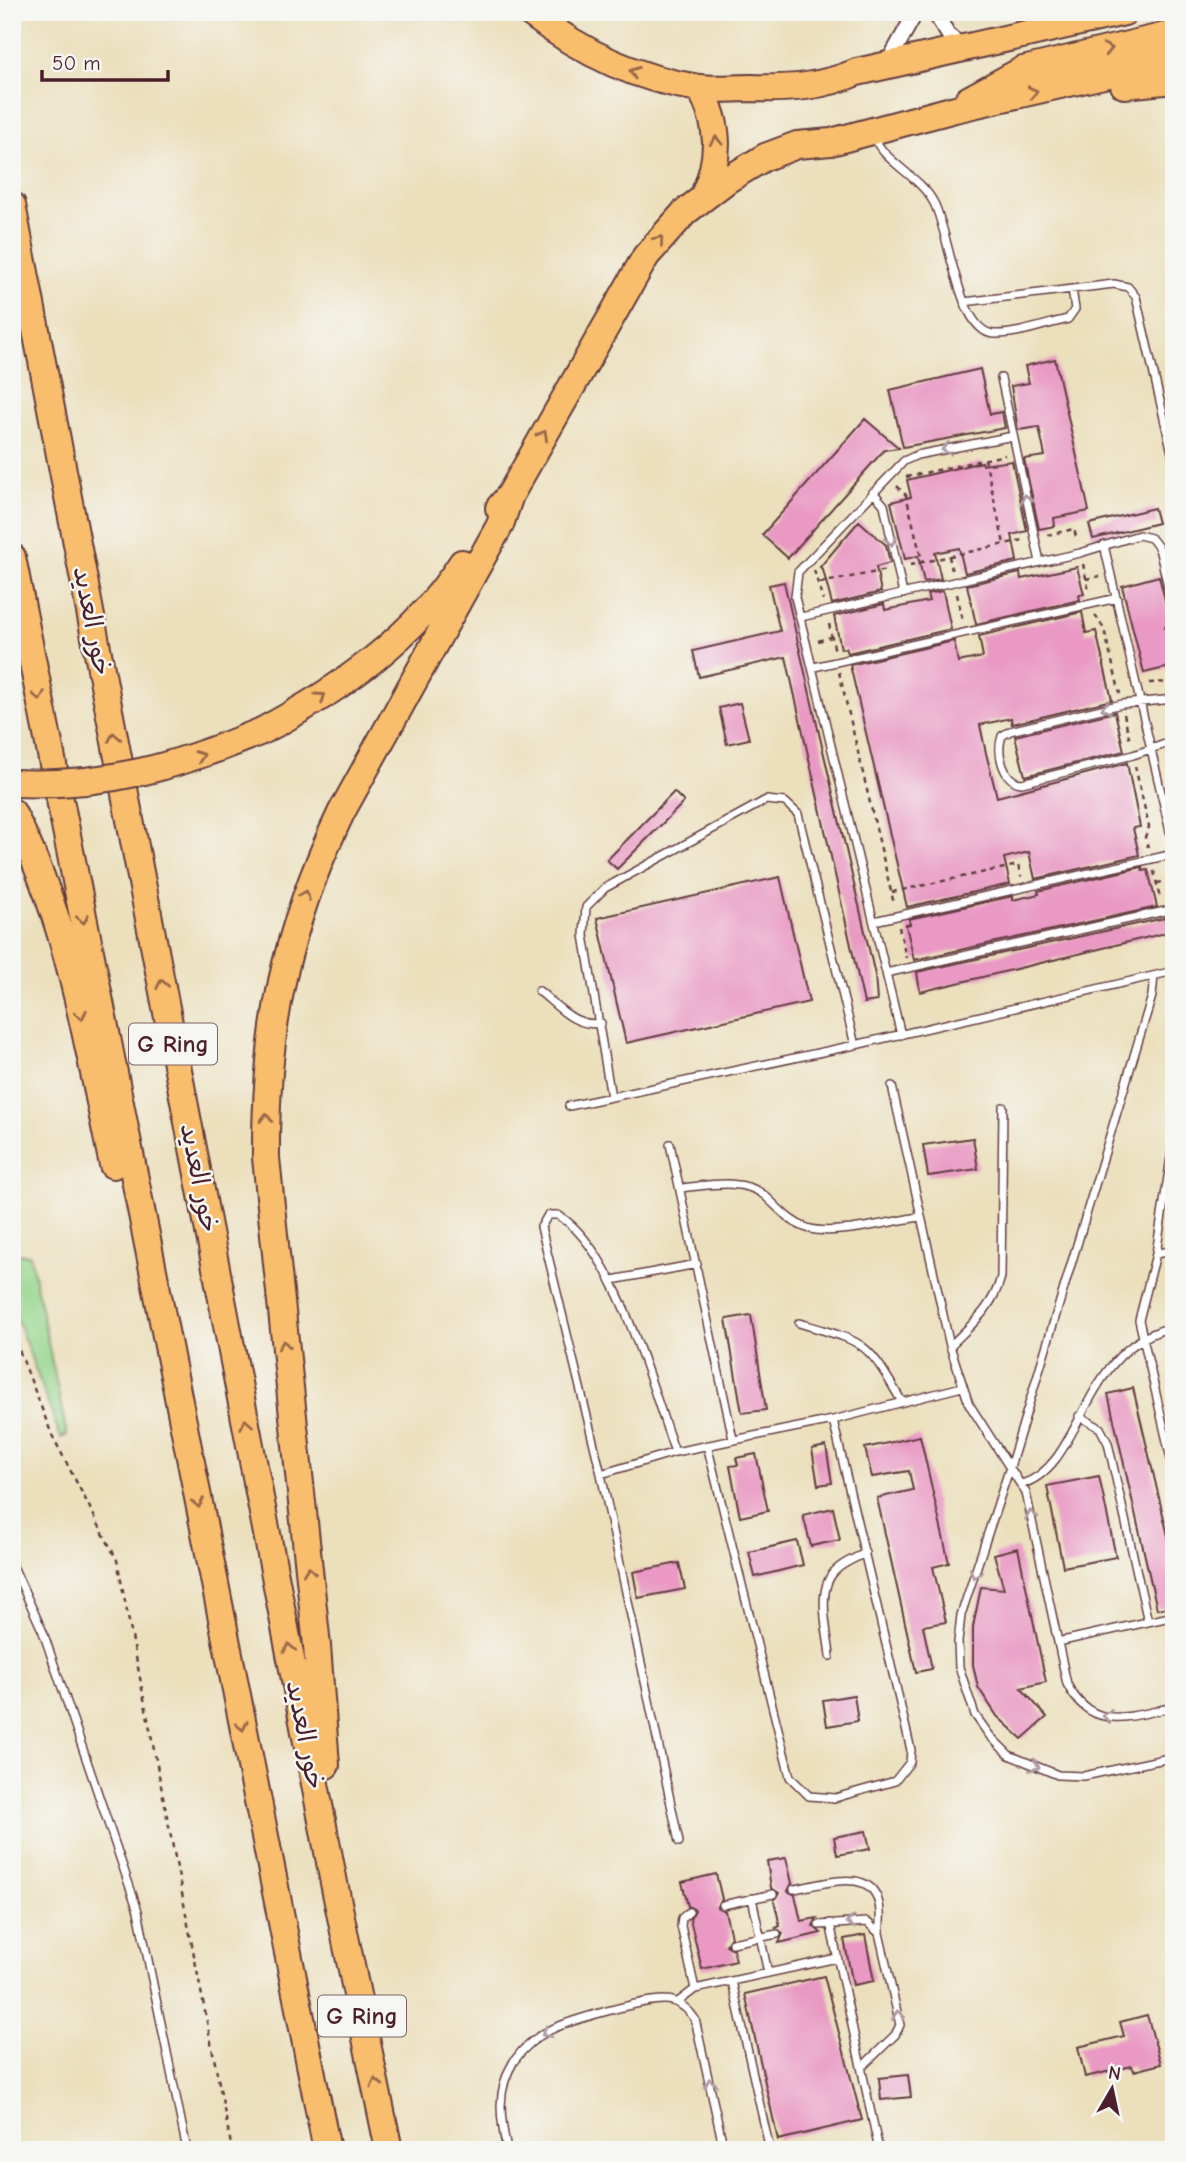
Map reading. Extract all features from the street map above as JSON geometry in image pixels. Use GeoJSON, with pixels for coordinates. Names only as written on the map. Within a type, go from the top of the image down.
{"type":"FeatureCollection","features":[{"type":"Feature","properties":{"kind":"highway"},"geometry":{"type":"LineString","coordinates":[[529,12],[594,56],[635,74],[700,88],[798,89],[828,83],[857,72],[1111,14]]}},
{"type":"Feature","properties":{"kind":"highway"},"geometry":{"type":"LineString","coordinates":[[955,109],[987,86],[1023,70],[1174,34]]}},
{"type":"Feature","properties":{"kind":"highway"},"geometry":{"type":"LineString","coordinates":[[12,783],[98,780],[152,772],[196,759],[262,731],[308,706],[397,639],[458,570],[510,495],[646,257],[704,195],[789,148],[831,142],[955,109],[1174,59]]}},
{"type":"Feature","properties":{"kind":"highway"},"geometry":{"type":"LineString","coordinates":[[1081,81],[1139,85],[1174,80]]}},
{"type":"Feature","properties":{"kind":"highway"},"geometry":{"type":"LineString","coordinates":[[700,88],[709,104],[717,141],[712,178],[704,195]]}},
{"type":"Feature","properties":{"kind":"highway","name":"خور العديد"},"geometry":{"type":"LineString","coordinates":[[12,205],[334,1883],[390,2150]]}},
{"type":"Feature","properties":{"kind":"highway"},"geometry":{"type":"LineString","coordinates":[[334,1883],[317,1646],[270,1218],[266,1116],[270,1053],[287,953],[319,860],[373,754],[500,525],[510,495]]}},
{"type":"Feature","properties":{"kind":"highway","name":"G Ring"},"geometry":{"type":"LineString","coordinates":[[12,557],[169,1362],[327,2150]]}},
{"type":"Feature","properties":{"kind":"highway"},"geometry":{"type":"LineString","coordinates":[[12,812],[43,877],[67,951],[128,1236],[169,1362]]}},
{"type":"Feature","properties":{"kind":"street"},"geometry":{"type":"LineString","coordinates":[[886,66],[916,12]]}},
{"type":"Feature","properties":{"kind":"street"},"geometry":{"type":"LineString","coordinates":[[934,12],[950,37],[966,49]]}},
{"type":"Feature","properties":{"kind":"lane"},"geometry":{"type":"LineString","coordinates":[[872,132],[882,150],[919,183],[934,204],[964,302],[976,327],[984,332],[1001,333],[1072,317],[1075,309],[1072,289]]}},
{"type":"Feature","properties":{"kind":"lane"},"geometry":{"type":"LineString","coordinates":[[964,302],[1121,284],[1136,297],[1173,457]]}},
{"type":"Feature","properties":{"kind":"lane"},"geometry":{"type":"LineString","coordinates":[[1001,378],[1040,562]]}},
{"type":"Feature","properties":{"kind":"lane"},"geometry":{"type":"LineString","coordinates":[[901,1035],[794,589],[798,572],[873,492],[910,458],[1013,436]]}},
{"type":"Feature","properties":{"kind":"lane"},"geometry":{"type":"LineString","coordinates":[[873,492],[884,505],[903,594]]}},
{"type":"Feature","properties":{"kind":"lane"},"geometry":{"type":"LineString","coordinates":[[801,617],[1080,553],[1139,535],[1156,543],[1174,612]]}},
{"type":"Feature","properties":{"kind":"lane"},"geometry":{"type":"LineString","coordinates":[[874,921],[1174,851],[1104,545]]}},
{"type":"Feature","properties":{"kind":"lane"},"geometry":{"type":"LineString","coordinates":[[814,667],[1116,598]]}},
{"type":"Feature","properties":{"kind":"lane"},"geometry":{"type":"LineString","coordinates":[[1174,699],[1122,704],[1005,732],[1000,745],[1005,773],[1012,781],[1022,782],[1133,755],[1174,741]]}},
{"type":"Feature","properties":{"kind":"lane"},"geometry":{"type":"LineString","coordinates":[[611,1097],[601,1023],[584,935],[586,907],[605,888],[766,800],[776,800],[793,807],[798,814],[855,1045]]}},
{"type":"Feature","properties":{"kind":"lane"},"geometry":{"type":"LineString","coordinates":[[886,973],[1174,909]]}},
{"type":"Feature","properties":{"kind":"lane"},"geometry":{"type":"LineString","coordinates":[[569,1106],[901,1035],[1174,971]]}},
{"type":"Feature","properties":{"kind":"lane"},"geometry":{"type":"LineString","coordinates":[[1154,976],[1149,1009],[1010,1467],[961,1615],[959,1667],[975,1714],[990,1736],[1009,1755],[1058,1775],[1084,1776],[1174,1757]]}},
{"type":"Feature","properties":{"kind":"lane"},"geometry":{"type":"LineString","coordinates":[[539,991],[577,1021],[592,1025],[601,1023]]}},
{"type":"Feature","properties":{"kind":"lane"},"geometry":{"type":"LineString","coordinates":[[892,1086],[919,1217],[950,1346],[962,1387],[974,1412],[1022,1484],[1067,1684],[1074,1698],[1098,1716],[1113,1718],[1174,1707]]}},
{"type":"Feature","properties":{"kind":"lane"},"geometry":{"type":"LineString","coordinates":[[950,1346],[986,1311],[996,1296],[1001,1277],[1003,1107]]}},
{"type":"Feature","properties":{"kind":"lane"},"geometry":{"type":"LineString","coordinates":[[1174,1138],[1156,1254],[1139,1311],[1142,1339],[1174,1472]]}},
{"type":"Feature","properties":{"kind":"lane"},"geometry":{"type":"LineString","coordinates":[[670,1144],[733,1439]]}},
{"type":"Feature","properties":{"kind":"lane"},"geometry":{"type":"LineString","coordinates":[[680,1188],[729,1185],[750,1187],[798,1224],[822,1231],[919,1217]]}},
{"type":"Feature","properties":{"kind":"lane"},"geometry":{"type":"LineString","coordinates":[[675,1452],[612,1280],[597,1253],[572,1225],[558,1215],[544,1218],[541,1227],[601,1474],[679,1842]]}},
{"type":"Feature","properties":{"kind":"lane"},"geometry":{"type":"LineString","coordinates":[[1156,1254],[1174,1250]]}},
{"type":"Feature","properties":{"kind":"lane"},"geometry":{"type":"LineString","coordinates":[[612,1280],[697,1264]]}},
{"type":"Feature","properties":{"kind":"lane"},"geometry":{"type":"LineString","coordinates":[[799,1323],[861,1343],[877,1360],[902,1402]]}},
{"type":"Feature","properties":{"kind":"lane"},"geometry":{"type":"LineString","coordinates":[[1022,1484],[1047,1470],[1111,1365],[1142,1339],[1174,1327]]}},
{"type":"Feature","properties":{"kind":"lane"},"geometry":{"type":"LineString","coordinates":[[601,1474],[675,1452],[833,1420],[962,1387]]}},
{"type":"Feature","properties":{"kind":"lane"},"geometry":{"type":"LineString","coordinates":[[1079,1416],[1100,1427],[1108,1443],[1148,1622]]}},
{"type":"Feature","properties":{"kind":"lane"},"geometry":{"type":"LineString","coordinates":[[707,1445],[790,1777],[808,1796],[821,1799],[895,1781],[910,1762],[910,1738],[833,1420]]}},
{"type":"Feature","properties":{"kind":"lane"},"geometry":{"type":"LineString","coordinates":[[830,1657],[824,1594],[827,1581],[837,1569],[865,1553]]}},
{"type":"Feature","properties":{"kind":"lane"},"geometry":{"type":"LineString","coordinates":[[12,1564],[43,1632],[138,1911],[187,2150]]}},
{"type":"Feature","properties":{"kind":"lane"},"geometry":{"type":"LineString","coordinates":[[1058,1642],[1174,1616]]}},
{"type":"Feature","properties":{"kind":"lane"},"geometry":{"type":"LineString","coordinates":[[793,1889],[847,1879],[862,1881],[875,1895],[881,1921],[879,1933],[900,2025],[895,2035],[862,2067]]}},
{"type":"Feature","properties":{"kind":"lane"},"geometry":{"type":"LineString","coordinates":[[723,1905],[773,1894]]}},
{"type":"Feature","properties":{"kind":"lane"},"geometry":{"type":"LineString","coordinates":[[752,1898],[768,1973]]}},
{"type":"Feature","properties":{"kind":"lane"},"geometry":{"type":"LineString","coordinates":[[689,1912],[681,1922],[695,1989]]}},
{"type":"Feature","properties":{"kind":"lane"},"geometry":{"type":"LineString","coordinates":[[819,1925],[867,1922],[879,1933]]}},
{"type":"Feature","properties":{"kind":"lane"},"geometry":{"type":"LineString","coordinates":[[830,1923],[880,2146]]}},
{"type":"Feature","properties":{"kind":"lane"},"geometry":{"type":"LineString","coordinates":[[732,1943],[777,1934]]}},
{"type":"Feature","properties":{"kind":"lane"},"geometry":{"type":"LineString","coordinates":[[687,1952],[698,1949]]}},
{"type":"Feature","properties":{"kind":"lane"},"geometry":{"type":"LineString","coordinates":[[507,2150],[500,2117],[503,2087],[516,2059],[537,2037],[564,2024],[653,2001],[678,2002],[695,1989],[837,1958]]}},
{"type":"Feature","properties":{"kind":"lane"},"geometry":{"type":"LineString","coordinates":[[732,1981],[770,2150]]}},
{"type":"Feature","properties":{"kind":"lane"},"geometry":{"type":"LineString","coordinates":[[678,2002],[695,2019],[724,2150]]}},
{"type":"Feature","properties":{"kind":"path"},"geometry":{"type":"LineString","coordinates":[[923,562],[906,495],[897,486],[903,477],[1016,452]]}},
{"type":"Feature","properties":{"kind":"path"},"geometry":{"type":"LineString","coordinates":[[985,459],[1004,544]]}},
{"type":"Feature","properties":{"kind":"path"},"geometry":{"type":"LineString","coordinates":[[820,583],[1074,529],[1095,617],[1104,629],[1122,704],[1149,827],[1145,837],[1163,912]]}},
{"type":"Feature","properties":{"kind":"path"},"geometry":{"type":"LineString","coordinates":[[806,564],[816,572],[820,583],[908,968]]}},
{"type":"Feature","properties":{"kind":"path"},"geometry":{"type":"LineString","coordinates":[[808,644],[831,637]]}},
{"type":"Feature","properties":{"kind":"path"},"geometry":{"type":"LineString","coordinates":[[891,892],[1018,865],[1024,887]]}},
{"type":"Feature","properties":{"kind":"path"},"geometry":{"type":"LineString","coordinates":[[1157,883],[1174,880]]}},
{"type":"Feature","properties":{"kind":"path"},"geometry":{"type":"LineString","coordinates":[[12,1332],[52,1435],[117,1560],[232,2150]]}},
{"type":"Feature","properties":{"kind":"green space"},"geometry":{"type":"Polygon","coordinates":[[[12,1254],[30,1255],[67,1435],[61,1438],[12,1306],[12,1254]]]}},
{"type":"Feature","properties":{"kind":"building"},"geometry":{"type":"Polygon","coordinates":[[[1055,359],[1089,511],[1054,518],[1055,526],[1039,529],[1024,459],[1045,456],[1039,427],[1018,430],[1011,386],[1029,383],[1025,366],[1055,359]]]}},
{"type":"Feature","properties":{"kind":"building"},"geometry":{"type":"Polygon","coordinates":[[[980,369],[990,414],[1002,412],[1005,428],[903,447],[890,390],[980,369]]]}},
{"type":"Feature","properties":{"kind":"building"},"geometry":{"type":"Polygon","coordinates":[[[865,419],[899,448],[884,450],[788,558],[762,535],[865,419]]]}},
{"type":"Feature","properties":{"kind":"building"},"geometry":{"type":"Polygon","coordinates":[[[1012,461],[1027,531],[1012,535],[1017,561],[965,573],[959,548],[935,553],[941,579],[924,582],[918,556],[905,559],[891,502],[911,497],[907,480],[982,462],[983,465],[1012,461]]]}},
{"type":"Feature","properties":{"kind":"building"},"geometry":{"type":"Polygon","coordinates":[[[1154,508],[1158,523],[1093,539],[1089,524],[1154,508]]]}},
{"type":"Feature","properties":{"kind":"building"},"geometry":{"type":"Polygon","coordinates":[[[859,521],[886,545],[890,563],[876,567],[881,592],[832,604],[820,567],[859,521]]]}},
{"type":"Feature","properties":{"kind":"building"},"geometry":{"type":"Polygon","coordinates":[[[1077,567],[1084,594],[1079,595],[1080,600],[976,624],[967,585],[1020,573],[1021,579],[1077,567]]]}},
{"type":"Feature","properties":{"kind":"building"},"geometry":{"type":"Polygon","coordinates":[[[1159,576],[1168,613],[1174,618],[1174,625],[1165,626],[1174,666],[1144,673],[1122,586],[1159,576]]]}},
{"type":"Feature","properties":{"kind":"building"},"geometry":{"type":"Polygon","coordinates":[[[784,582],[875,975],[877,1001],[864,1003],[786,657],[699,677],[693,651],[780,631],[769,585],[784,582]]]}},
{"type":"Feature","properties":{"kind":"building"},"geometry":{"type":"Polygon","coordinates":[[[943,591],[951,629],[848,653],[846,648],[841,649],[834,616],[884,604],[885,610],[929,601],[927,594],[943,591]]]}},
{"type":"Feature","properties":{"kind":"building"},"geometry":{"type":"Polygon","coordinates":[[[1082,612],[1086,633],[1096,631],[1112,700],[1012,724],[1011,718],[980,725],[986,753],[997,797],[1127,763],[1140,827],[1133,828],[1139,855],[1035,879],[1029,852],[1004,858],[1010,884],[907,907],[850,665],[954,641],[958,662],[983,657],[979,636],[1082,612]]]}},
{"type":"Feature","properties":{"kind":"building"},"geometry":{"type":"Polygon","coordinates":[[[740,703],[749,739],[727,744],[719,708],[740,703]]]}},
{"type":"Feature","properties":{"kind":"building"},"geometry":{"type":"Polygon","coordinates":[[[1115,712],[1124,751],[1025,776],[1015,736],[1115,712]]]}},
{"type":"Feature","properties":{"kind":"building"},"geometry":{"type":"Polygon","coordinates":[[[674,792],[684,802],[617,869],[607,860],[674,792]]]}},
{"type":"Feature","properties":{"kind":"building"},"geometry":{"type":"Polygon","coordinates":[[[1142,867],[1143,871],[1148,870],[1157,907],[914,960],[906,925],[910,924],[909,919],[1013,896],[1013,900],[1039,894],[1038,891],[1142,867]]]}},
{"type":"Feature","properties":{"kind":"building"},"geometry":{"type":"Polygon","coordinates":[[[780,877],[809,1002],[626,1043],[597,918],[780,877]]]}},
{"type":"Feature","properties":{"kind":"building"},"geometry":{"type":"Polygon","coordinates":[[[1174,916],[1174,931],[920,992],[917,972],[1174,916]]]}},
{"type":"Feature","properties":{"kind":"building"},"geometry":{"type":"Polygon","coordinates":[[[973,1138],[978,1169],[928,1176],[923,1145],[973,1138]]]}},
{"type":"Feature","properties":{"kind":"building"},"geometry":{"type":"Polygon","coordinates":[[[751,1315],[766,1410],[742,1413],[726,1319],[751,1315]]]}},
{"type":"Feature","properties":{"kind":"building"},"geometry":{"type":"Polygon","coordinates":[[[1133,1388],[1174,1561],[1174,1606],[1157,1609],[1108,1394],[1133,1388]]]}},
{"type":"Feature","properties":{"kind":"building"},"geometry":{"type":"Polygon","coordinates":[[[920,1436],[949,1563],[933,1567],[946,1622],[923,1626],[932,1669],[916,1672],[877,1498],[913,1490],[909,1471],[872,1477],[865,1448],[920,1436]]]}},
{"type":"Feature","properties":{"kind":"building"},"geometry":{"type":"Polygon","coordinates":[[[826,1446],[832,1483],[818,1485],[812,1449],[826,1446]]]}},
{"type":"Feature","properties":{"kind":"building"},"geometry":{"type":"Polygon","coordinates":[[[756,1454],[768,1511],[740,1517],[730,1466],[738,1465],[736,1458],[756,1454]]]}},
{"type":"Feature","properties":{"kind":"building"},"geometry":{"type":"Polygon","coordinates":[[[1099,1476],[1116,1557],[1063,1567],[1047,1486],[1099,1476]]]}},
{"type":"Feature","properties":{"kind":"building"},"geometry":{"type":"Polygon","coordinates":[[[833,1508],[840,1540],[811,1546],[803,1515],[833,1508]]]}},
{"type":"Feature","properties":{"kind":"building"},"geometry":{"type":"Polygon","coordinates":[[[797,1541],[803,1565],[755,1577],[749,1552],[797,1541]]]}},
{"type":"Feature","properties":{"kind":"building"},"geometry":{"type":"Polygon","coordinates":[[[1018,1548],[1046,1682],[1021,1688],[1047,1717],[1022,1739],[997,1716],[978,1687],[973,1665],[973,1627],[981,1587],[1004,1589],[994,1554],[1018,1548]]]}},
{"type":"Feature","properties":{"kind":"building"},"geometry":{"type":"Polygon","coordinates":[[[679,1563],[685,1589],[638,1598],[633,1572],[679,1563]]]}},
{"type":"Feature","properties":{"kind":"building"},"geometry":{"type":"Polygon","coordinates":[[[854,1695],[858,1721],[827,1726],[823,1700],[854,1695]]]}},
{"type":"Feature","properties":{"kind":"building"},"geometry":{"type":"Polygon","coordinates":[[[866,1831],[870,1849],[837,1855],[834,1837],[866,1831]]]}},
{"type":"Feature","properties":{"kind":"building"},"geometry":{"type":"Polygon","coordinates":[[[786,1858],[792,1883],[788,1891],[795,1895],[801,1921],[817,1918],[813,1926],[821,1933],[779,1943],[783,1933],[776,1928],[780,1926],[774,1900],[779,1893],[771,1888],[767,1861],[786,1858]]]}},
{"type":"Feature","properties":{"kind":"building"},"geometry":{"type":"Polygon","coordinates":[[[716,1874],[722,1899],[717,1907],[725,1911],[731,1937],[726,1945],[733,1949],[736,1961],[702,1969],[690,1919],[695,1910],[688,1906],[682,1882],[716,1874]]]}},
{"type":"Feature","properties":{"kind":"building"},"geometry":{"type":"Polygon","coordinates":[[[865,1935],[874,1981],[853,1985],[844,1939],[865,1935]]]}},
{"type":"Feature","properties":{"kind":"building"},"geometry":{"type":"Polygon","coordinates":[[[824,1976],[862,2120],[778,2140],[745,1994],[824,1976]]]}},
{"type":"Feature","properties":{"kind":"building"},"geometry":{"type":"Polygon","coordinates":[[[1147,2015],[1161,2064],[1134,2071],[1132,2066],[1085,2077],[1078,2047],[1124,2036],[1120,2022],[1147,2015]]]}},
{"type":"Feature","properties":{"kind":"building"},"geometry":{"type":"Polygon","coordinates":[[[908,2075],[911,2097],[881,2100],[879,2078],[908,2075]]]}}]}
